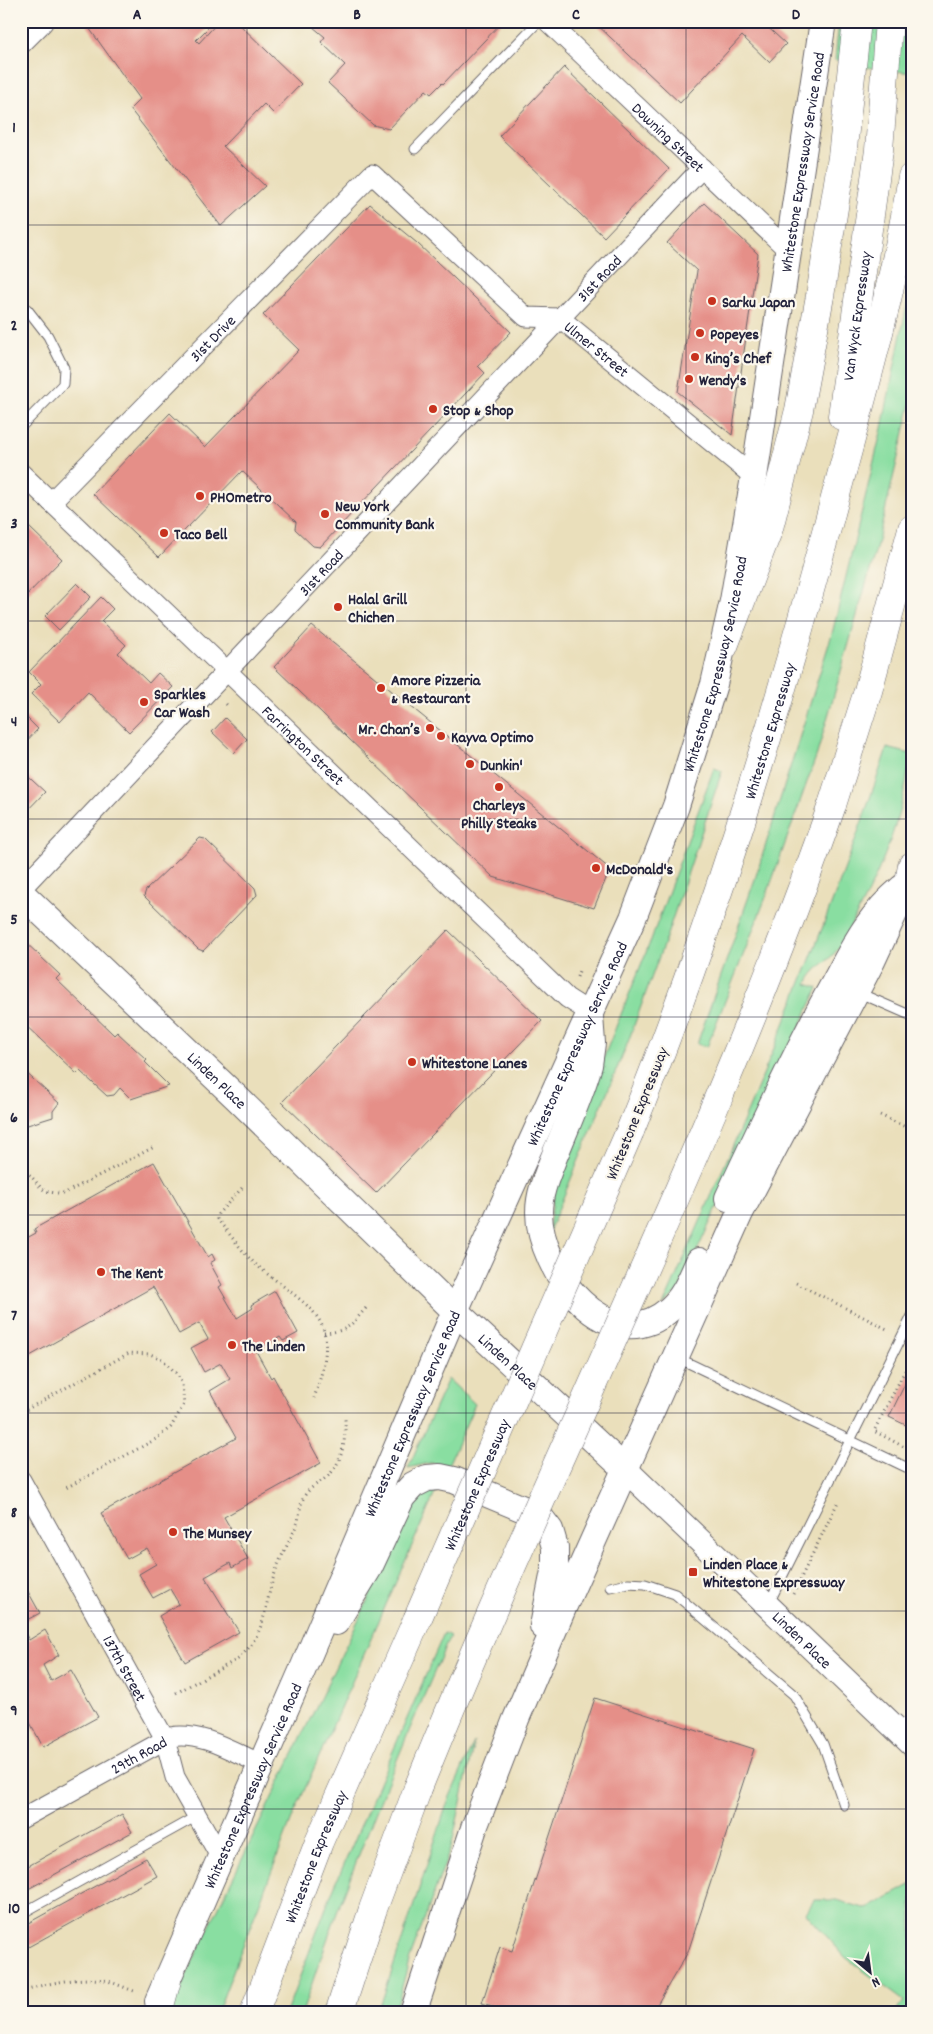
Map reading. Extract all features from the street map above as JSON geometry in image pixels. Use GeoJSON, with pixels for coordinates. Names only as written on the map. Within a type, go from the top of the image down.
{"type":"FeatureCollection","features":[{"type":"Feature","properties":{"kind":"highway"},"geometry":{"type":"LineString","coordinates":[[724,646],[766,537],[796,419],[823,278],[842,157],[857,21]]}},
{"type":"Feature","properties":{"kind":"highway","name":"Van Wyck Expressway"},"geometry":{"type":"LineString","coordinates":[[805,609],[829,498],[842,422],[874,185],[889,21]]}},
{"type":"Feature","properties":{"kind":"highway","name":"Whitestone Expressway"},"geometry":{"type":"LineString","coordinates":[[254,2013],[316,1851],[630,1131],[688,980],[774,720],[805,609],[882,322],[912,177]]}},
{"type":"Feature","properties":{"kind":"highway"},"geometry":{"type":"LineString","coordinates":[[339,2013],[373,1909],[418,1788],[471,1659],[737,1054],[788,926],[832,805],[868,691],[912,529]]}},
{"type":"Feature","properties":{"kind":"highway"},"geometry":{"type":"LineString","coordinates":[[158,2013],[167,1980]]}},
{"type":"Feature","properties":{"kind":"main road","name":"Whitestone Expressway Service Road"},"geometry":{"type":"LineString","coordinates":[[153,2013],[302,1671],[455,1311],[633,918],[666,834],[704,719],[724,646],[754,477],[823,21]]}},
{"type":"Feature","properties":{"kind":"main road"},"geometry":{"type":"LineString","coordinates":[[589,1012],[592,1043],[590,1065],[542,1190],[539,1204],[540,1225],[553,1263],[572,1295],[590,1310],[604,1318],[620,1323],[636,1324],[663,1314],[682,1296],[807,1034],[862,932],[876,911],[911,877]]}},
{"type":"Feature","properties":{"kind":"main road"},"geometry":{"type":"LineString","coordinates":[[413,2013],[471,1838],[531,1683],[740,1213],[888,931],[911,877]]}},
{"type":"Feature","properties":{"kind":"main road","name":"Linden Place"},"geometry":{"type":"LineString","coordinates":[[21,893],[236,1097],[455,1311],[625,1469]]}},
{"type":"Feature","properties":{"kind":"main road"},"geometry":{"type":"LineString","coordinates":[[302,1671],[360,1584],[402,1497],[420,1481],[440,1477],[454,1480],[533,1513],[540,1517],[550,1530],[555,1547],[555,1566],[531,1683]]}},
{"type":"Feature","properties":{"kind":"street"},"geometry":{"type":"LineString","coordinates":[[21,41],[41,21]]}},
{"type":"Feature","properties":{"kind":"street","name":"Downing Street"},"geometry":{"type":"LineString","coordinates":[[547,21],[789,251]]}},
{"type":"Feature","properties":{"kind":"street","name":"31st Road"},"geometry":{"type":"LineString","coordinates":[[21,889],[702,168]]}},
{"type":"Feature","properties":{"kind":"street","name":"Ulmer Street"},"geometry":{"type":"LineString","coordinates":[[372,174],[526,318],[560,318],[754,477]]}},
{"type":"Feature","properties":{"kind":"street","name":"31st Drive"},"geometry":{"type":"LineString","coordinates":[[51,502],[372,174]]}},
{"type":"Feature","properties":{"kind":"street","name":"Farrington Street"},"geometry":{"type":"LineString","coordinates":[[21,473],[567,998],[589,1012]]}},
{"type":"Feature","properties":{"kind":"street","name":"Linden Place"},"geometry":{"type":"LineString","coordinates":[[625,1469],[767,1606],[910,1739]]}},
{"type":"Feature","properties":{"kind":"street","name":"137th Street"},"geometry":{"type":"LineString","coordinates":[[21,1480],[165,1738],[172,1770],[221,1858]]}},
{"type":"Feature","properties":{"kind":"street","name":"29th Road"},"geometry":{"type":"LineString","coordinates":[[21,1819],[165,1738],[182,1735],[199,1738],[261,1764]]}},
{"type":"Feature","properties":{"kind":"lane"},"geometry":{"type":"LineString","coordinates":[[415,149],[539,21]]}},
{"type":"Feature","properties":{"kind":"lane"},"geometry":{"type":"LineString","coordinates":[[21,427],[63,384],[64,368],[48,336],[27,308]]}},
{"type":"Feature","properties":{"kind":"lane"},"geometry":{"type":"LineString","coordinates":[[856,992],[912,1016]]}},
{"type":"Feature","properties":{"kind":"lane"},"geometry":{"type":"LineString","coordinates":[[767,1606],[912,1316]]}},
{"type":"Feature","properties":{"kind":"lane"},"geometry":{"type":"LineString","coordinates":[[675,1357],[912,1470]]}},
{"type":"Feature","properties":{"kind":"lane"},"geometry":{"type":"LineString","coordinates":[[610,1587],[628,1583],[645,1584],[675,1594],[794,1695],[823,1744],[844,1805]]}},
{"type":"Feature","properties":{"kind":"lane"},"geometry":{"type":"LineString","coordinates":[[21,1914],[197,1816]]}},
{"type":"Feature","properties":{"kind":"path"},"geometry":{"type":"LineString","coordinates":[[577,977],[579,971]]}},
{"type":"Feature","properties":{"kind":"path"},"geometry":{"type":"LineString","coordinates":[[880,1115],[912,1130]]}},
{"type":"Feature","properties":{"kind":"path"},"geometry":{"type":"LineString","coordinates":[[21,1169],[49,1194],[65,1193],[154,1147]]}},
{"type":"Feature","properties":{"kind":"path"},"geometry":{"type":"LineString","coordinates":[[242,1188],[218,1214],[217,1219],[259,1267],[312,1309],[324,1333],[326,1354],[314,1398]]}},
{"type":"Feature","properties":{"kind":"path"},"geometry":{"type":"LineString","coordinates":[[796,1283],[902,1336]]}},
{"type":"Feature","properties":{"kind":"path"},"geometry":{"type":"LineString","coordinates":[[324,1333],[341,1332],[348,1328],[366,1308]]}},
{"type":"Feature","properties":{"kind":"path"},"geometry":{"type":"LineString","coordinates":[[22,1412],[129,1353],[150,1354],[162,1359],[177,1374],[182,1384],[184,1404],[171,1428],[156,1439],[64,1489]]}},
{"type":"Feature","properties":{"kind":"path"},"geometry":{"type":"LineString","coordinates":[[912,1357],[874,1431],[912,1451]]}},
{"type":"Feature","properties":{"kind":"path"},"geometry":{"type":"LineString","coordinates":[[176,1693],[238,1659],[246,1651],[263,1626],[275,1572],[298,1521],[304,1496],[312,1486],[330,1475],[338,1460],[344,1443],[345,1419]]}},
{"type":"Feature","properties":{"kind":"path"},"geometry":{"type":"LineString","coordinates":[[793,1594],[840,1499]]}},
{"type":"Feature","properties":{"kind":"path"},"geometry":{"type":"LineString","coordinates":[[21,1991],[52,1984],[98,1980],[134,1991]]}},
{"type":"Feature","properties":{"kind":"green space"},"geometry":{"type":"Polygon","coordinates":[[[839,21],[912,21],[912,73],[841,64],[841,61],[835,60],[839,21]]]}},
{"type":"Feature","properties":{"kind":"green space"},"geometry":{"type":"Polygon","coordinates":[[[912,280],[912,399],[875,553],[817,754],[766,897],[707,1047],[697,1044],[755,879],[832,634],[882,428],[912,280]]]}},
{"type":"Feature","properties":{"kind":"green space"},"geometry":{"type":"Polygon","coordinates":[[[887,748],[911,754],[900,808],[885,855],[838,949],[809,979],[807,984],[818,988],[679,1290],[663,1306],[782,1030],[837,890],[887,748]]]}},
{"type":"Feature","properties":{"kind":"green space"},"geometry":{"type":"Polygon","coordinates":[[[714,768],[722,771],[668,932],[628,1042],[548,1234],[557,1173],[651,940],[714,768]]]}},
{"type":"Feature","properties":{"kind":"green space"},"geometry":{"type":"Polygon","coordinates":[[[448,1379],[475,1404],[448,1465],[430,1463],[408,1468],[448,1379]]]}},
{"type":"Feature","properties":{"kind":"green space"},"geometry":{"type":"Polygon","coordinates":[[[436,1491],[293,1816],[217,2013],[170,2013],[195,1956],[365,1606],[402,1522],[414,1504],[428,1493],[436,1491]]]}},
{"type":"Feature","properties":{"kind":"green space"},"geometry":{"type":"Polygon","coordinates":[[[444,1633],[450,1636],[410,1729],[335,1917],[302,2013],[286,2013],[332,1892],[444,1633]]]}},
{"type":"Feature","properties":{"kind":"green space"},"geometry":{"type":"Polygon","coordinates":[[[474,1742],[452,1844],[409,1961],[395,2013],[378,2013],[448,1801],[474,1742]]]}},
{"type":"Feature","properties":{"kind":"green space"},"geometry":{"type":"Polygon","coordinates":[[[912,1884],[912,1960],[909,1964],[912,1969],[912,2013],[895,2013],[904,2001],[845,1957],[806,1913],[814,1900],[837,1900],[867,1909],[912,1884]]]}},
{"type":"Feature","properties":{"kind":"building"},"geometry":{"type":"Polygon","coordinates":[[[84,21],[215,21],[196,40],[199,43],[219,21],[236,21],[301,84],[273,113],[264,104],[223,146],[265,186],[221,226],[130,109],[140,99],[84,21]]]}},
{"type":"Feature","properties":{"kind":"building"},"geometry":{"type":"Polygon","coordinates":[[[306,21],[503,21],[443,84],[431,94],[426,90],[389,129],[373,125],[328,83],[345,65],[321,42],[325,37],[306,21]]]}},
{"type":"Feature","properties":{"kind":"building"},"geometry":{"type":"Polygon","coordinates":[[[593,21],[761,21],[786,44],[769,62],[742,36],[680,103],[593,21]]]}},
{"type":"Feature","properties":{"kind":"building"},"geometry":{"type":"Polygon","coordinates":[[[564,67],[669,169],[604,237],[499,136],[564,67]]]}},
{"type":"Feature","properties":{"kind":"building"},"geometry":{"type":"Polygon","coordinates":[[[704,203],[758,254],[732,435],[678,392],[697,271],[667,243],[704,203]]]}},
{"type":"Feature","properties":{"kind":"building"},"geometry":{"type":"Polygon","coordinates":[[[370,204],[417,243],[511,332],[478,366],[485,373],[320,547],[313,546],[295,529],[296,522],[242,471],[159,557],[93,494],[170,413],[205,447],[299,350],[263,315],[370,204]]]}},
{"type":"Feature","properties":{"kind":"building"},"geometry":{"type":"Polygon","coordinates":[[[28,526],[62,559],[21,601],[21,533],[28,526]]]}},
{"type":"Feature","properties":{"kind":"building"},"geometry":{"type":"Polygon","coordinates":[[[77,583],[91,597],[59,630],[45,616],[77,583]]]}},
{"type":"Feature","properties":{"kind":"building"},"geometry":{"type":"Polygon","coordinates":[[[101,597],[113,609],[101,621],[126,645],[118,653],[149,683],[158,673],[173,687],[129,732],[88,692],[60,722],[31,694],[41,684],[29,672],[101,597]]]}},
{"type":"Feature","properties":{"kind":"building"},"geometry":{"type":"Polygon","coordinates":[[[312,626],[610,869],[594,908],[493,877],[274,667],[312,626]]]}},
{"type":"Feature","properties":{"kind":"building"},"geometry":{"type":"Polygon","coordinates":[[[26,717],[38,729],[21,747],[21,722],[26,717]]]}},
{"type":"Feature","properties":{"kind":"building"},"geometry":{"type":"Polygon","coordinates":[[[225,718],[247,739],[234,753],[212,732],[225,718]]]}},
{"type":"Feature","properties":{"kind":"building"},"geometry":{"type":"Polygon","coordinates":[[[21,770],[45,792],[21,817],[21,770]]]}},
{"type":"Feature","properties":{"kind":"building"},"geometry":{"type":"Polygon","coordinates":[[[200,838],[205,839],[255,888],[257,895],[203,951],[198,949],[144,896],[146,890],[200,838]]]}},
{"type":"Feature","properties":{"kind":"building","name":"Whitestone Lanes"},"geometry":{"type":"Polygon","coordinates":[[[448,930],[542,1021],[376,1193],[282,1102],[448,930]]]}},
{"type":"Feature","properties":{"kind":"building"},"geometry":{"type":"Polygon","coordinates":[[[21,938],[60,975],[56,979],[114,1035],[117,1032],[147,1060],[145,1062],[169,1086],[131,1099],[120,1088],[114,1095],[107,1096],[80,1071],[77,1074],[21,1021],[21,938]]]}},
{"type":"Feature","properties":{"kind":"building"},"geometry":{"type":"Polygon","coordinates":[[[21,1068],[59,1103],[53,1111],[53,1117],[21,1127],[21,1068]]]}},
{"type":"Feature","properties":{"kind":"building"},"geometry":{"type":"Polygon","coordinates":[[[154,1162],[208,1257],[212,1254],[215,1260],[210,1263],[222,1285],[219,1287],[237,1318],[253,1308],[251,1305],[275,1291],[298,1333],[283,1341],[280,1337],[256,1351],[271,1378],[273,1376],[321,1463],[224,1517],[248,1559],[232,1568],[230,1563],[205,1577],[239,1632],[185,1662],[159,1616],[179,1604],[170,1589],[153,1598],[139,1574],[156,1564],[147,1548],[127,1559],[101,1513],[236,1438],[210,1391],[230,1379],[221,1363],[204,1372],[191,1348],[208,1339],[199,1323],[179,1334],[153,1287],[21,1361],[21,1241],[36,1233],[34,1229],[154,1162]]]}},
{"type":"Feature","properties":{"kind":"building"},"geometry":{"type":"Polygon","coordinates":[[[912,1361],[912,1428],[889,1417],[905,1384],[912,1361]]]}},
{"type":"Feature","properties":{"kind":"building"},"geometry":{"type":"Polygon","coordinates":[[[21,1579],[40,1613],[21,1623],[21,1579]]]}},
{"type":"Feature","properties":{"kind":"building"},"geometry":{"type":"Polygon","coordinates":[[[21,1627],[29,1640],[45,1630],[59,1655],[43,1665],[51,1681],[71,1670],[98,1717],[43,1747],[26,1715],[29,1713],[21,1699],[21,1627]]]}},
{"type":"Feature","properties":{"kind":"building"},"geometry":{"type":"Polygon","coordinates":[[[595,1698],[754,1749],[688,1952],[652,2013],[491,2013],[493,2006],[482,2003],[500,1947],[512,1951],[595,1698]]]}},
{"type":"Feature","properties":{"kind":"building"},"geometry":{"type":"Polygon","coordinates":[[[122,1814],[132,1832],[21,1893],[21,1870],[122,1814]]]}},
{"type":"Feature","properties":{"kind":"building"},"geometry":{"type":"Polygon","coordinates":[[[146,1858],[157,1876],[21,1951],[21,1927],[146,1858]]]}},
{"type":"Feature","properties":{"kind":"place","name":"Sarku Japan"},"geometry":{"type":"Point","coordinates":[712,301]}},
{"type":"Feature","properties":{"kind":"place","name":"Popeyes"},"geometry":{"type":"Point","coordinates":[700,333]}},
{"type":"Feature","properties":{"kind":"place","name":"King’s Chef"},"geometry":{"type":"Point","coordinates":[695,357]}},
{"type":"Feature","properties":{"kind":"place","name":"Wendy's"},"geometry":{"type":"Point","coordinates":[689,379]}},
{"type":"Feature","properties":{"kind":"place","name":"Stop & Shop"},"geometry":{"type":"Point","coordinates":[433,409]}},
{"type":"Feature","properties":{"kind":"place","name":"PHOmetro"},"geometry":{"type":"Point","coordinates":[200,496]}},
{"type":"Feature","properties":{"kind":"place","name":"New York Community Bank"},"geometry":{"type":"Point","coordinates":[325,514]}},
{"type":"Feature","properties":{"kind":"place","name":"Taco Bell"},"geometry":{"type":"Point","coordinates":[164,533]}},
{"type":"Feature","properties":{"kind":"place","name":"Halal Grill Chichen"},"geometry":{"type":"Point","coordinates":[338,607]}},
{"type":"Feature","properties":{"kind":"place","name":"Amore Pizzeria & Restaurant"},"geometry":{"type":"Point","coordinates":[381,688]}},
{"type":"Feature","properties":{"kind":"place","name":"Sparkles Car Wash"},"geometry":{"type":"Point","coordinates":[144,702]}},
{"type":"Feature","properties":{"kind":"place","name":"Mr. Chan’s"},"geometry":{"type":"Point","coordinates":[430,728]}},
{"type":"Feature","properties":{"kind":"place","name":"Kayva Optimo"},"geometry":{"type":"Point","coordinates":[441,736]}},
{"type":"Feature","properties":{"kind":"place","name":"Dunkin'"},"geometry":{"type":"Point","coordinates":[470,764]}},
{"type":"Feature","properties":{"kind":"place","name":"Charleys Philly Steaks"},"geometry":{"type":"Point","coordinates":[499,787]}},
{"type":"Feature","properties":{"kind":"place","name":"McDonald's"},"geometry":{"type":"Point","coordinates":[596,868]}},
{"type":"Feature","properties":{"kind":"place","name":"Whitestone Lanes"},"geometry":{"type":"Point","coordinates":[412,1062]}},
{"type":"Feature","properties":{"kind":"place","name":"The Kent"},"geometry":{"type":"Point","coordinates":[101,1272]}},
{"type":"Feature","properties":{"kind":"place","name":"The Linden"},"geometry":{"type":"Point","coordinates":[232,1345]}},
{"type":"Feature","properties":{"kind":"place","name":"The Munsey"},"geometry":{"type":"Point","coordinates":[173,1532]}},
{"type":"Feature","properties":{"kind":"place","name":"Linden Place & Whitestone Expressway"},"geometry":{"type":"Point","coordinates":[693,1572]}}]}
